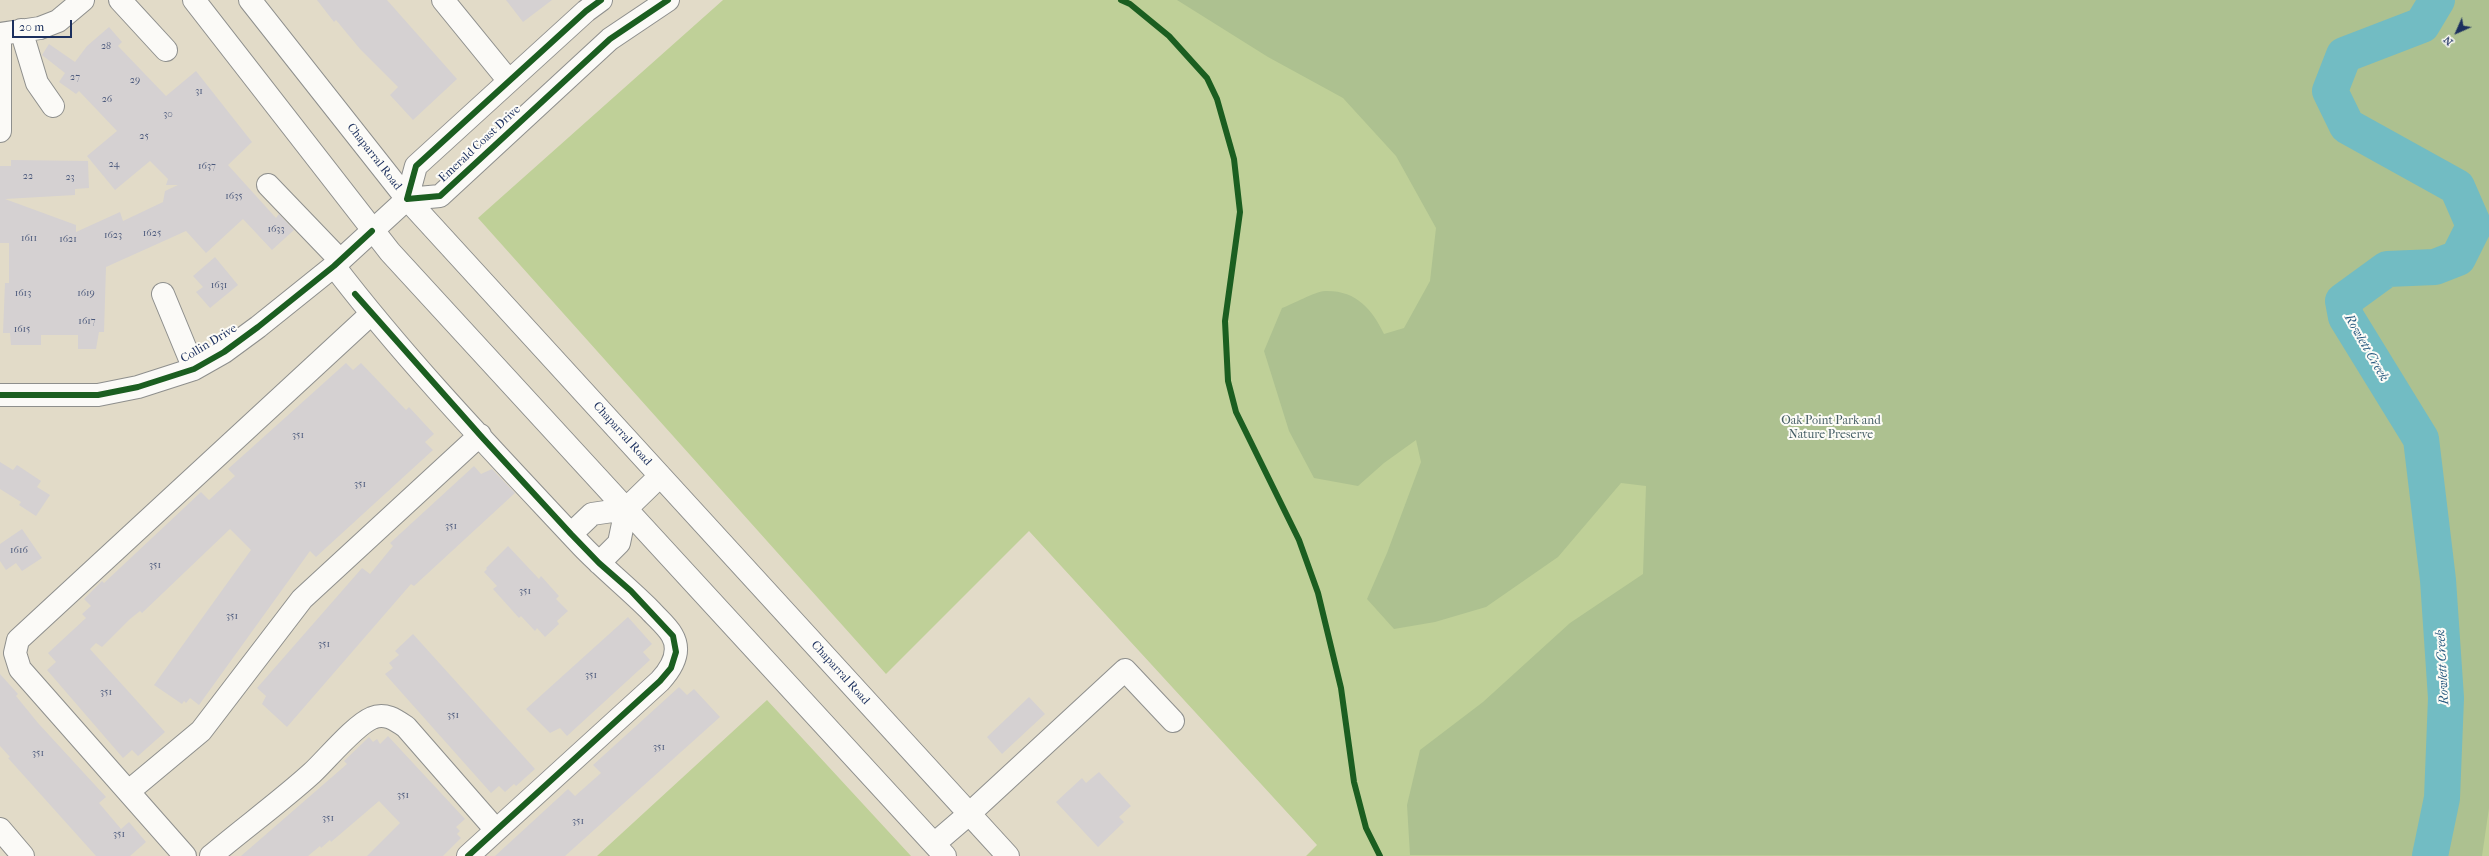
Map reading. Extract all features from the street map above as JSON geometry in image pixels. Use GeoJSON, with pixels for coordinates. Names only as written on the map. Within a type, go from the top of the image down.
{"type":"FeatureCollection","features":[{"type":"Feature","properties":{"kind":"street"},"geometry":{"type":"LineString","coordinates":[[7,32],[40,28],[58,21],[83,0]]}},
{"type":"Feature","properties":{"kind":"street"},"geometry":{"type":"LineString","coordinates":[[120,0],[166,50]]}},
{"type":"Feature","properties":{"kind":"street"},"geometry":{"type":"LineString","coordinates":[[194,0],[372,231],[939,850],[969,814],[1124,670],[1173,721]]}},
{"type":"Feature","properties":{"kind":"street","name":"Chaparral Road"},"geometry":{"type":"LineString","coordinates":[[250,0],[407,199],[1008,856]]}},
{"type":"Feature","properties":{"kind":"street"},"geometry":{"type":"LineString","coordinates":[[443,0],[509,81]]}},
{"type":"Feature","properties":{"kind":"street"},"geometry":{"type":"LineString","coordinates":[[372,231],[407,199],[416,166],[586,11],[601,0]]}},
{"type":"Feature","properties":{"kind":"street","name":"Emerald Coast Drive"},"geometry":{"type":"LineString","coordinates":[[407,199],[440,196],[610,40],[668,0]]}},
{"type":"Feature","properties":{"kind":"street"},"geometry":{"type":"LineString","coordinates":[[7,32],[37,84],[53,106]]}},
{"type":"Feature","properties":{"kind":"street"},"geometry":{"type":"LineString","coordinates":[[0,131],[7,32]]}},
{"type":"Feature","properties":{"kind":"street"},"geometry":{"type":"LineString","coordinates":[[268,185],[337,263],[355,294],[371,314],[571,534],[599,563],[631,591],[673,636],[676,652],[671,668],[468,856]]}},
{"type":"Feature","properties":{"kind":"street","name":"Collin Drive"},"geometry":{"type":"LineString","coordinates":[[0,395],[98,395],[138,387],[194,369],[224,352],[258,327],[337,263],[372,231]]}},
{"type":"Feature","properties":{"kind":"street","name":"Collin Drive"},"geometry":{"type":"LineString","coordinates":[[163,294],[194,369]]}},
{"type":"Feature","properties":{"kind":"street"},"geometry":{"type":"LineString","coordinates":[[185,856],[20,669],[15,653],[18,640],[371,314]]}},
{"type":"Feature","properties":{"kind":"street"},"geometry":{"type":"LineString","coordinates":[[129,791],[201,731],[302,599],[480,435]]}},
{"type":"Feature","properties":{"kind":"street"},"geometry":{"type":"LineString","coordinates":[[599,563],[619,543],[626,510],[660,476]]}},
{"type":"Feature","properties":{"kind":"street"},"geometry":{"type":"LineString","coordinates":[[571,534],[592,514],[626,510]]}},
{"type":"Feature","properties":{"kind":"street"},"geometry":{"type":"LineString","coordinates":[[211,856],[310,774],[361,725],[372,718],[383,716],[393,718],[406,727],[496,830]]}},
{"type":"Feature","properties":{"kind":"street"},"geometry":{"type":"LineString","coordinates":[[0,829],[24,856]]}},
{"type":"Feature","properties":{"kind":"green space","name":"Oak Point Park and Nature Preserve"},"geometry":{"type":"Polygon","coordinates":[[[723,0],[2489,0],[2489,856],[1306,856],[1317,845],[1029,531],[886,674],[478,218],[723,0]]]}},
{"type":"Feature","properties":{"kind":"green space","name":"Oak Point Park and Nature Preserve"},"geometry":{"type":"Polygon","coordinates":[[[1177,0],[2489,0],[2489,808],[2482,856],[1410,855],[1407,805],[1420,750],[1483,702],[1570,623],[1643,574],[1646,486],[1621,483],[1558,557],[1486,607],[1435,622],[1394,629],[1367,599],[1387,553],[1421,462],[1416,440],[1384,463],[1358,486],[1314,478],[1289,431],[1264,351],[1282,308],[1309,296],[1325,291],[1346,294],[1362,303],[1374,317],[1384,334],[1404,328],[1430,281],[1436,228],[1396,156],[1343,98],[1268,57],[1177,0]]]}},
{"type":"Feature","properties":{"kind":"green space"},"geometry":{"type":"Polygon","coordinates":[[[767,700],[911,856],[597,856],[767,700]]]}},
{"type":"Feature","properties":{"kind":"building"},"geometry":{"type":"Polygon","coordinates":[[[317,0],[387,0],[457,79],[413,120],[390,95],[398,87],[360,49],[336,20],[334,22],[317,0]]]}},
{"type":"Feature","properties":{"kind":"building"},"geometry":{"type":"Polygon","coordinates":[[[506,0],[552,0],[523,22],[506,0]]]}},
{"type":"Feature","properties":{"kind":"building"},"geometry":{"type":"Polygon","coordinates":[[[109,27],[122,42],[118,46],[166,96],[196,71],[252,142],[228,165],[276,218],[279,214],[294,230],[272,250],[243,219],[206,253],[186,231],[106,267],[104,332],[99,332],[96,349],[78,349],[78,335],[41,335],[41,345],[11,345],[10,333],[3,333],[5,283],[9,283],[9,243],[0,243],[0,166],[11,166],[11,160],[88,161],[89,188],[75,189],[75,195],[5,199],[76,225],[76,232],[120,212],[123,221],[163,202],[165,191],[178,185],[166,185],[168,179],[150,161],[115,190],[87,156],[117,131],[79,91],[76,94],[59,82],[65,73],[42,55],[49,44],[75,62],[87,46],[109,27]]]}},
{"type":"Feature","properties":{"kind":"building"},"geometry":{"type":"Polygon","coordinates":[[[215,257],[238,285],[210,308],[196,292],[203,287],[193,276],[215,257]]]}},
{"type":"Feature","properties":{"kind":"building"},"geometry":{"type":"Polygon","coordinates":[[[346,363],[353,370],[361,363],[406,410],[409,407],[434,434],[425,442],[433,450],[316,557],[310,551],[199,705],[190,698],[186,703],[184,701],[182,704],[154,685],[251,550],[230,529],[142,613],[140,611],[130,619],[102,647],[96,643],[90,649],[165,732],[138,756],[132,750],[123,758],[47,670],[56,662],[48,653],[86,618],[82,614],[91,606],[84,599],[102,581],[104,583],[201,492],[209,500],[235,476],[228,469],[346,363]]]}},
{"type":"Feature","properties":{"kind":"building"},"geometry":{"type":"Polygon","coordinates":[[[0,462],[13,470],[17,465],[41,481],[37,487],[50,495],[36,516],[19,505],[21,502],[0,489],[0,462]]]}},
{"type":"Feature","properties":{"kind":"building"},"geometry":{"type":"Polygon","coordinates":[[[474,466],[481,474],[492,469],[515,493],[414,586],[411,584],[287,727],[262,704],[266,696],[257,688],[362,568],[370,574],[393,546],[390,543],[474,466]]]}},
{"type":"Feature","properties":{"kind":"building"},"geometry":{"type":"Polygon","coordinates":[[[22,529],[42,558],[22,571],[16,563],[6,570],[0,561],[0,544],[22,529]]]}},
{"type":"Feature","properties":{"kind":"building"},"geometry":{"type":"Polygon","coordinates":[[[508,546],[539,579],[541,576],[559,596],[556,599],[568,611],[557,621],[559,624],[545,637],[537,628],[535,631],[521,616],[519,618],[493,589],[497,586],[484,572],[487,569],[486,568],[508,546]]]}},
{"type":"Feature","properties":{"kind":"building"},"geometry":{"type":"Polygon","coordinates":[[[628,617],[652,644],[643,652],[650,660],[567,736],[560,728],[550,733],[526,709],[628,617]]]}},
{"type":"Feature","properties":{"kind":"building"},"geometry":{"type":"Polygon","coordinates":[[[413,634],[535,769],[516,786],[514,784],[505,792],[499,786],[491,793],[385,674],[393,668],[389,663],[399,655],[395,651],[413,634]]]}},
{"type":"Feature","properties":{"kind":"building"},"geometry":{"type":"Polygon","coordinates":[[[0,674],[18,694],[16,696],[38,723],[106,797],[99,803],[121,829],[129,822],[146,842],[130,856],[96,856],[8,758],[10,757],[0,746],[0,674]]]}},
{"type":"Feature","properties":{"kind":"building"},"geometry":{"type":"Polygon","coordinates":[[[679,687],[687,695],[694,689],[720,717],[565,856],[495,856],[568,789],[575,796],[601,773],[593,765],[679,687]]]}},
{"type":"Feature","properties":{"kind":"building"},"geometry":{"type":"Polygon","coordinates":[[[1029,697],[1045,714],[1002,754],[987,737],[1029,697]]]}},
{"type":"Feature","properties":{"kind":"building"},"geometry":{"type":"Polygon","coordinates":[[[388,736],[465,819],[456,827],[460,831],[457,834],[461,838],[443,856],[367,856],[400,823],[379,801],[331,842],[330,840],[321,848],[320,846],[308,856],[241,856],[347,764],[344,761],[369,737],[373,742],[377,739],[380,744],[388,736]]]}},
{"type":"Feature","properties":{"kind":"building"},"geometry":{"type":"Polygon","coordinates":[[[1099,772],[1131,806],[1119,817],[1124,822],[1098,847],[1056,802],[1082,778],[1086,783],[1099,772]]]}},
{"type":"Feature","properties":{"kind":"waterway","name":"Rowlett Creek"},"geometry":{"type":"LineString","coordinates":[[2430,856],[2442,798],[2446,698],[2438,580],[2421,439],[2346,317],[2343,301],[2387,269],[2435,267],[2458,258],[2474,226],[2457,187],[2347,126],[2330,91],[2344,55],[2422,25],[2437,0]]}},
{"type":"Feature","properties":{"kind":"cycle path"},"geometry":{"type":"LineString","coordinates":[[601,0],[586,11],[416,166],[407,199],[440,196],[610,39],[668,0]]}},
{"type":"Feature","properties":{"kind":"cycle path"},"geometry":{"type":"LineString","coordinates":[[1121,0],[1130,4],[1169,36],[1207,78],[1217,99],[1234,159],[1240,212],[1225,321],[1228,381],[1236,412],[1299,540],[1318,593],[1341,688],[1354,782],[1366,828],[1380,856]]}},
{"type":"Feature","properties":{"kind":"cycle path"},"geometry":{"type":"LineString","coordinates":[[0,395],[98,395],[138,387],[194,369],[224,352],[258,327],[334,266],[372,231]]}},
{"type":"Feature","properties":{"kind":"cycle path"},"geometry":{"type":"LineString","coordinates":[[355,294],[480,435],[571,534],[599,563],[631,591],[673,636],[676,652],[671,668],[660,681],[468,856]]}}]}
